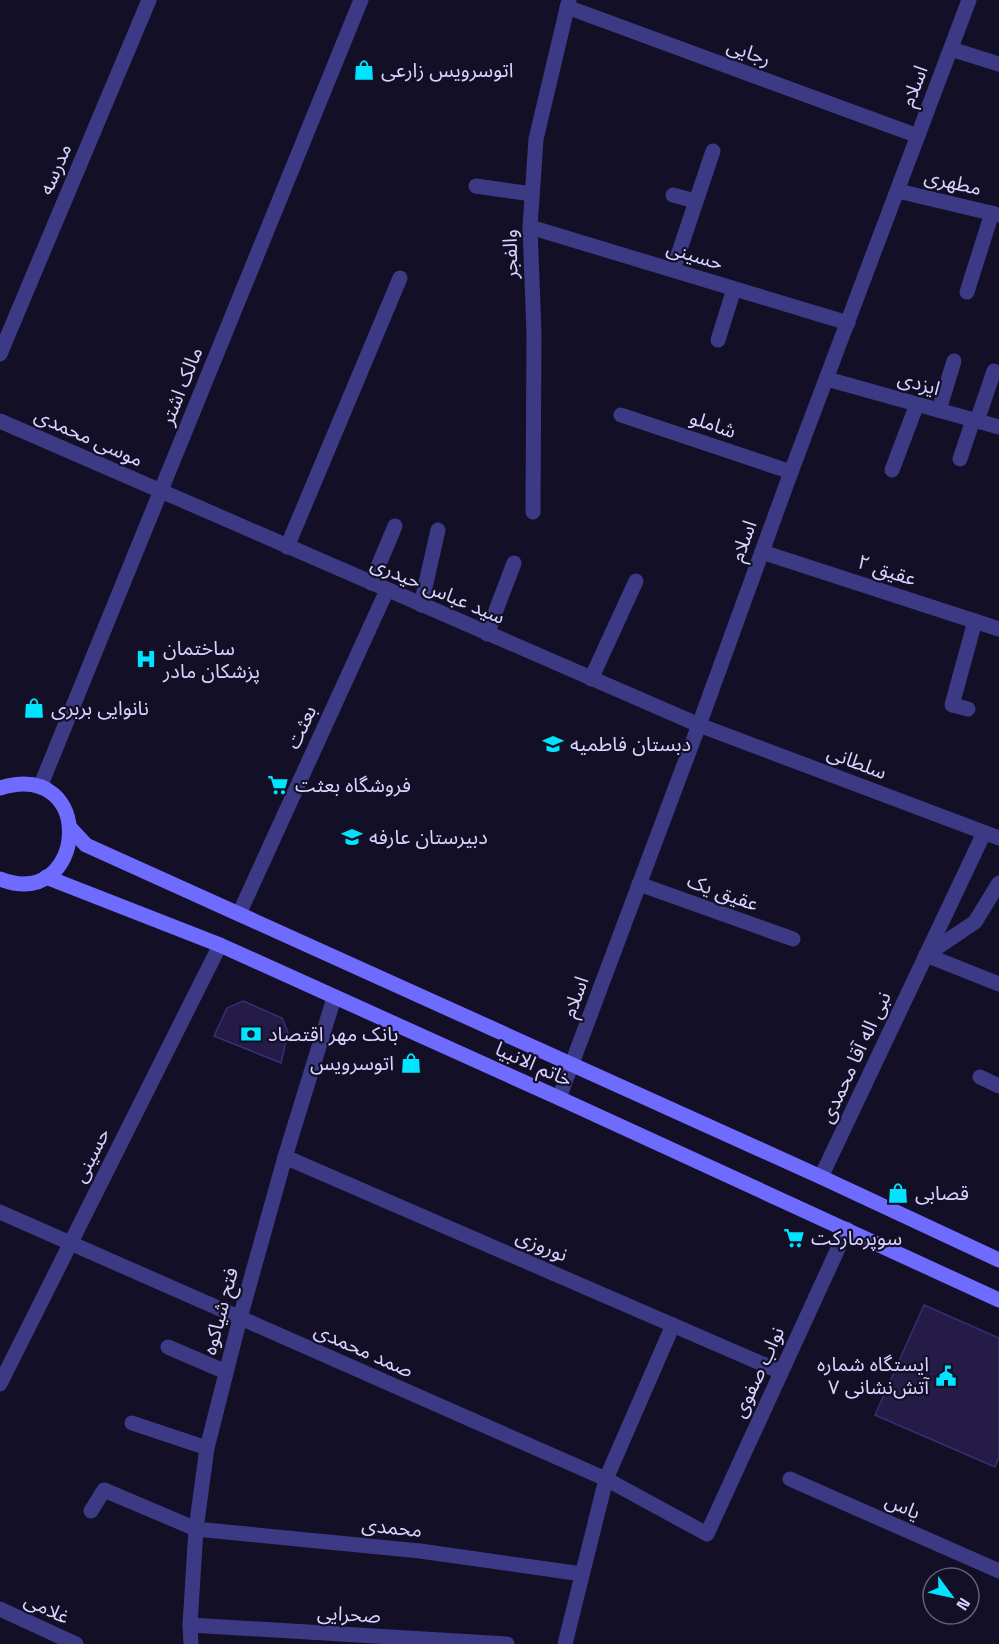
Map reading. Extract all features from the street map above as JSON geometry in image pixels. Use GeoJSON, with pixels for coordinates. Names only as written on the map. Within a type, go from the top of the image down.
{"type":"FeatureCollection","features":[{"type":"Feature","properties":{"kind":"main road"},"geometry":{"type":"LineString","coordinates":[[0,788],[27,783],[52,794],[68,816],[70,829],[70,843],[65,856],[57,868],[46,877],[21,884],[0,879]]}},
{"type":"Feature","properties":{"kind":"main road","name":"خاتم الانبیا"},"geometry":{"type":"LineString","coordinates":[[70,829],[86,845],[821,1177],[999,1260]]}},
{"type":"Feature","properties":{"kind":"main road","name":"خاتم الانبیا"},"geometry":{"type":"LineString","coordinates":[[46,877],[220,945],[999,1300]]}},
{"type":"Feature","properties":{"kind":"street","name":"مدرسه"},"geometry":{"type":"LineString","coordinates":[[0,354],[149,0]]}},
{"type":"Feature","properties":{"kind":"street","name":"مالک اشتر"},"geometry":{"type":"LineString","coordinates":[[40,787],[361,0]]}},
{"type":"Feature","properties":{"kind":"street","name":"اسلام"},"geometry":{"type":"LineString","coordinates":[[559,1098],[969,0]]}},
{"type":"Feature","properties":{"kind":"street","name":"رجایی"},"geometry":{"type":"LineString","coordinates":[[568,4],[918,136]]}},
{"type":"Feature","properties":{"kind":"street","name":"والفجر"},"geometry":{"type":"LineString","coordinates":[[533,512],[534,333],[530,227],[532,194],[536,139],[568,4]]}},
{"type":"Feature","properties":{"kind":"street"},"geometry":{"type":"LineString","coordinates":[[951,49],[999,64]]}},
{"type":"Feature","properties":{"kind":"street"},"geometry":{"type":"LineString","coordinates":[[673,270],[712,151]]}},
{"type":"Feature","properties":{"kind":"street"},"geometry":{"type":"LineString","coordinates":[[476,186],[532,194]]}},
{"type":"Feature","properties":{"kind":"street","name":"مطهری"},"geometry":{"type":"LineString","coordinates":[[898,191],[997,213]]}},
{"type":"Feature","properties":{"kind":"street"},"geometry":{"type":"LineString","coordinates":[[673,195],[696,201]]}},
{"type":"Feature","properties":{"kind":"street"},"geometry":{"type":"LineString","coordinates":[[967,292],[997,213]]}},
{"type":"Feature","properties":{"kind":"street","name":"حسینی"},"geometry":{"type":"LineString","coordinates":[[530,227],[848,323]]}},
{"type":"Feature","properties":{"kind":"street"},"geometry":{"type":"LineString","coordinates":[[287,547],[400,278]]}},
{"type":"Feature","properties":{"kind":"street"},"geometry":{"type":"LineString","coordinates":[[718,340],[734,289]]}},
{"type":"Feature","properties":{"kind":"street"},"geometry":{"type":"LineString","coordinates":[[939,410],[954,361]]}},
{"type":"Feature","properties":{"kind":"street"},"geometry":{"type":"LineString","coordinates":[[960,459],[994,371]]}},
{"type":"Feature","properties":{"kind":"street","name":"ایزدی"},"geometry":{"type":"LineString","coordinates":[[827,379],[999,427]]}},
{"type":"Feature","properties":{"kind":"street"},"geometry":{"type":"LineString","coordinates":[[892,470],[917,404]]}},
{"type":"Feature","properties":{"kind":"street","name":"شاملو"},"geometry":{"type":"LineString","coordinates":[[621,415],[791,472]]}},
{"type":"Feature","properties":{"kind":"street","name":"موسی محمدی"},"geometry":{"type":"LineString","coordinates":[[0,421],[160,492]]}},
{"type":"Feature","properties":{"kind":"street","name":"سید عباس حیدری"},"geometry":{"type":"LineString","coordinates":[[160,492],[699,725]]}},
{"type":"Feature","properties":{"kind":"street"},"geometry":{"type":"LineString","coordinates":[[371,583],[394,526]]}},
{"type":"Feature","properties":{"kind":"street"},"geometry":{"type":"LineString","coordinates":[[421,605],[438,530]]}},
{"type":"Feature","properties":{"kind":"street","name":"عقیق ۲"},"geometry":{"type":"LineString","coordinates":[[762,552],[999,629]]}},
{"type":"Feature","properties":{"kind":"street"},"geometry":{"type":"LineString","coordinates":[[487,634],[514,563]]}},
{"type":"Feature","properties":{"kind":"street"},"geometry":{"type":"LineString","coordinates":[[591,679],[636,581]]}},
{"type":"Feature","properties":{"kind":"street","name":"بعثت"},"geometry":{"type":"LineString","coordinates":[[239,914],[387,590]]}},
{"type":"Feature","properties":{"kind":"street"},"geometry":{"type":"LineString","coordinates":[[968,709],[952,705],[975,621]]}},
{"type":"Feature","properties":{"kind":"street","name":"سلطانی"},"geometry":{"type":"LineString","coordinates":[[699,725],[999,838]]}},
{"type":"Feature","properties":{"kind":"street","name":"نبی اله آقا محمدی"},"geometry":{"type":"LineString","coordinates":[[821,1177],[984,833]]}},
{"type":"Feature","properties":{"kind":"street"},"geometry":{"type":"LineString","coordinates":[[926,955],[975,922],[999,883]]}},
{"type":"Feature","properties":{"kind":"street","name":"عقیق یک"},"geometry":{"type":"LineString","coordinates":[[639,884],[793,939]]}},
{"type":"Feature","properties":{"kind":"street","name":"حسینی"},"geometry":{"type":"LineString","coordinates":[[0,1384],[220,945]]}},
{"type":"Feature","properties":{"kind":"street"},"geometry":{"type":"LineString","coordinates":[[926,955],[999,984]]}},
{"type":"Feature","properties":{"kind":"street","name":"فتح شیاکوه"},"geometry":{"type":"LineString","coordinates":[[191,1644],[190,1625],[196,1528],[207,1448],[285,1157],[334,998]]}},
{"type":"Feature","properties":{"kind":"street"},"geometry":{"type":"LineString","coordinates":[[980,1077],[999,1086]]}},
{"type":"Feature","properties":{"kind":"street","name":"نوروزی"},"geometry":{"type":"LineString","coordinates":[[285,1157],[781,1372]]}},
{"type":"Feature","properties":{"kind":"street","name":"صمد محمدی"},"geometry":{"type":"LineString","coordinates":[[0,1212],[606,1479],[707,1534]]}},
{"type":"Feature","properties":{"kind":"street","name":"نواب صفوی"},"geometry":{"type":"LineString","coordinates":[[707,1534],[847,1229]]}},
{"type":"Feature","properties":{"kind":"street"},"geometry":{"type":"LineString","coordinates":[[565,1644],[606,1479],[673,1325]]}},
{"type":"Feature","properties":{"kind":"street"},"geometry":{"type":"LineString","coordinates":[[168,1347],[226,1372]]}},
{"type":"Feature","properties":{"kind":"street"},"geometry":{"type":"LineString","coordinates":[[132,1423],[207,1448]]}},
{"type":"Feature","properties":{"kind":"street","name":"یاس"},"geometry":{"type":"LineString","coordinates":[[790,1479],[999,1571]]}},
{"type":"Feature","properties":{"kind":"street","name":"محمدی"},"geometry":{"type":"LineString","coordinates":[[92,1512],[104,1490],[196,1528],[420,1551],[582,1574]]}},
{"type":"Feature","properties":{"kind":"street","name":"غلامی"},"geometry":{"type":"LineString","coordinates":[[0,1609],[76,1644]]}},
{"type":"Feature","properties":{"kind":"street","name":"صحرایی"},"geometry":{"type":"LineString","coordinates":[[190,1625],[507,1644]]}},
{"type":"Feature","properties":{"kind":"building","name":"بانک مهر اقتصاد"},"geometry":{"type":"Polygon","coordinates":[[[243,1001],[282,1018],[288,1032],[281,1063],[214,1036],[227,1008],[243,1001]]]}},
{"type":"Feature","properties":{"kind":"building","name":"ایستگاه شماره ۷ آتش‌نشانی"},"geometry":{"type":"Polygon","coordinates":[[[924,1305],[999,1338],[999,1457],[995,1467],[875,1415],[924,1305]]]}},
{"type":"Feature","properties":{"kind":"place","name":"اتوسرویس زارعی"},"geometry":{"type":"Point","coordinates":[364,70]}},
{"type":"Feature","properties":{"kind":"place","name":"ساختمان پزشکان مادر"},"geometry":{"type":"Point","coordinates":[146,659]}},
{"type":"Feature","properties":{"kind":"place","name":"نانوایی بربری"},"geometry":{"type":"Point","coordinates":[34,708]}},
{"type":"Feature","properties":{"kind":"place","name":"دبستان فاطمیه"},"geometry":{"type":"Point","coordinates":[553,744]}},
{"type":"Feature","properties":{"kind":"place","name":"فروشگاه بعثت"},"geometry":{"type":"Point","coordinates":[278,785]}},
{"type":"Feature","properties":{"kind":"place","name":"دبیرستان عارفه"},"geometry":{"type":"Point","coordinates":[352,837]}},
{"type":"Feature","properties":{"kind":"place","name":"بانک مهر اقتصاد"},"geometry":{"type":"Point","coordinates":[251,1034]}},
{"type":"Feature","properties":{"kind":"place","name":"اتوسرویس"},"geometry":{"type":"Point","coordinates":[411,1063]}},
{"type":"Feature","properties":{"kind":"place","name":"قصابی"},"geometry":{"type":"Point","coordinates":[898,1193]}},
{"type":"Feature","properties":{"kind":"place","name":"سوپرمارکت"},"geometry":{"type":"Point","coordinates":[794,1238]}},
{"type":"Feature","properties":{"kind":"place","name":"ایستگاه شماره ۷ آتش‌نشانی"},"geometry":{"type":"Point","coordinates":[946,1376]}}]}
